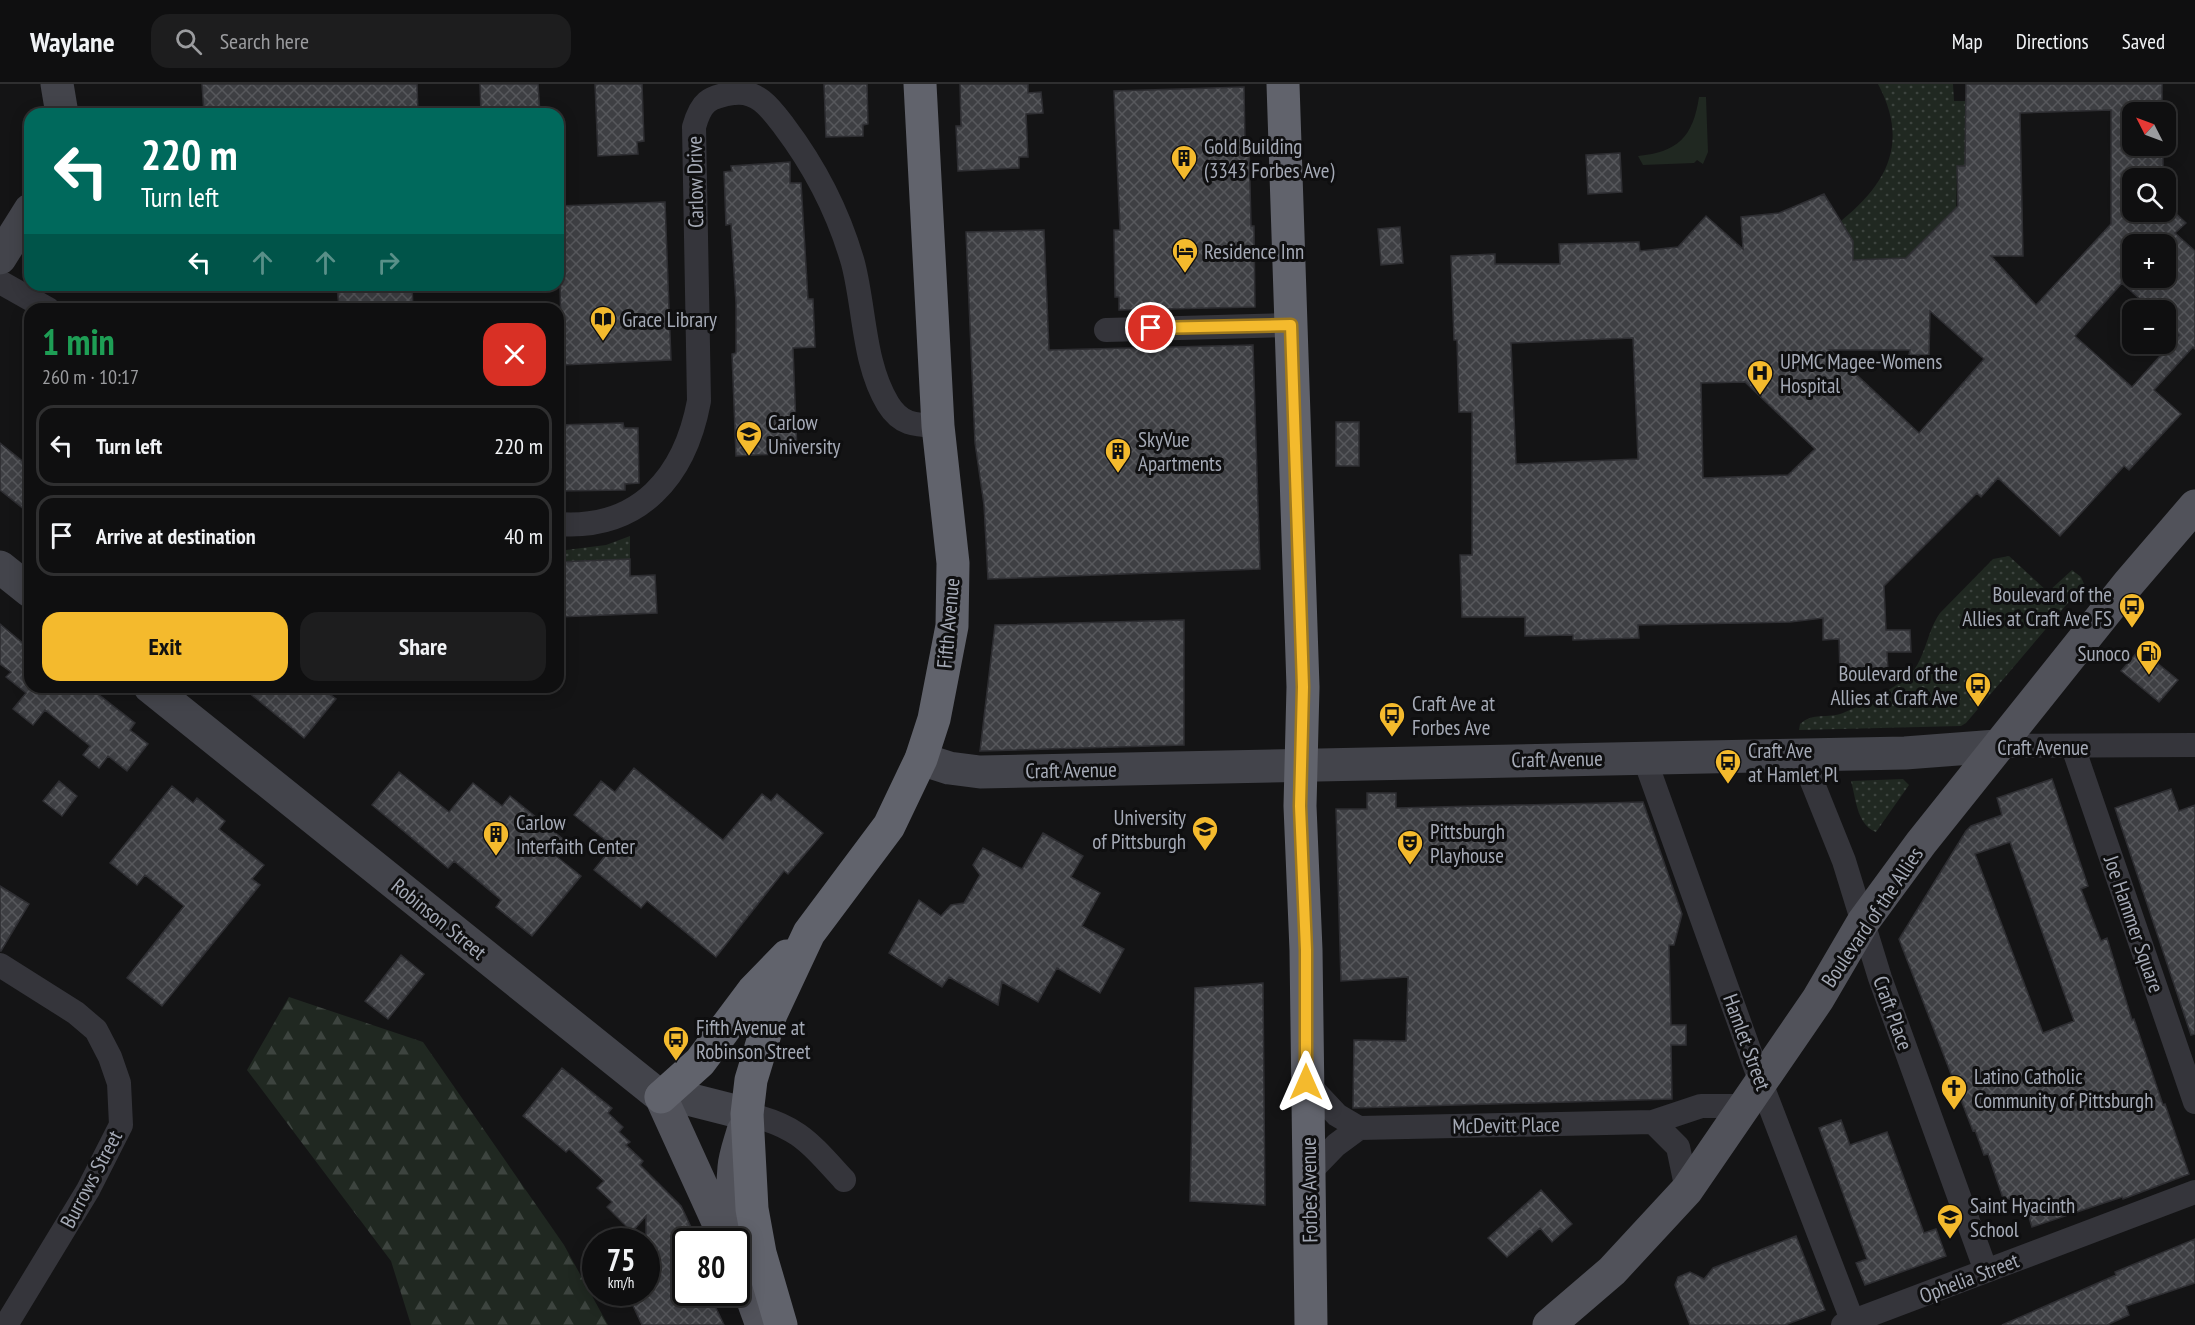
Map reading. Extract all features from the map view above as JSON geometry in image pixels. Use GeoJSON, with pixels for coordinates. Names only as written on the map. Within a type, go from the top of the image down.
{"type":"FeatureCollection","features":[{"type":"Feature","properties":{"kind":"highway","name":"Fifth Avenue"},"geometry":{"type":"LineString","coordinates":[[781,1325],[769,1290],[754,1220],[747,1114],[753,1071],[771,1014],[809,933],[889,826],[921,759],[934,719],[945,668],[953,597],[953,563],[938,426],[920,84]]}},
{"type":"Feature","properties":{"kind":"highway","name":"Forbes Avenue"},"geometry":{"type":"LineString","coordinates":[[1283,84],[1303,687],[1300,765],[1311,1325]]}},
{"type":"Feature","properties":{"kind":"highway"},"geometry":{"type":"LineString","coordinates":[[661,1096],[700,1062],[753,991],[809,933]]}},
{"type":"Feature","properties":{"kind":"main road","name":"Boulevard of the Allies"},"geometry":{"type":"LineString","coordinates":[[1549,1325],[1612,1271],[1687,1190],[1818,999],[1863,922],[1921,843],[1997,746],[2195,506]]}},
{"type":"Feature","properties":{"kind":"main road"},"geometry":{"type":"LineString","coordinates":[[661,1096],[721,1228]]}},
{"type":"Feature","properties":{"kind":"main road","name":"Fifth Avenue"},"geometry":{"type":"LineString","coordinates":[[737,1228],[734,1204],[734,1166],[747,1114]]}},
{"type":"Feature","properties":{"kind":"main road","name":"Fifth Avenue"},"geometry":{"type":"LineString","coordinates":[[750,1292],[762,1325]]}},
{"type":"Feature","properties":{"kind":"street"},"geometry":{"type":"LineString","coordinates":[[57,84],[61,108]]}},
{"type":"Feature","properties":{"kind":"street","name":"Carlow Drive"},"geometry":{"type":"LineString","coordinates":[[564,524],[590,523],[621,516],[634,510],[661,488],[673,471],[695,424],[699,380],[694,127],[700,108],[716,96],[743,92],[762,99],[789,133],[822,184],[842,231],[853,264],[872,365],[887,402],[899,420],[912,425],[938,426]]}},
{"type":"Feature","properties":{"kind":"street"},"geometry":{"type":"LineString","coordinates":[[0,258],[24,220]]}},
{"type":"Feature","properties":{"kind":"street"},"geometry":{"type":"LineString","coordinates":[[0,282],[37,303]]}},
{"type":"Feature","properties":{"kind":"street"},"geometry":{"type":"LineString","coordinates":[[1106,330],[1291,325]]}},
{"type":"Feature","properties":{"kind":"street"},"geometry":{"type":"LineString","coordinates":[[0,567],[24,586]]}},
{"type":"Feature","properties":{"kind":"street","name":"Robinson Street"},"geometry":{"type":"LineString","coordinates":[[157,693],[661,1096]]}},
{"type":"Feature","properties":{"kind":"street","name":"Craft Avenue"},"geometry":{"type":"LineString","coordinates":[[921,759],[949,768],[980,772],[1905,753],[1997,746],[2195,745]]}},
{"type":"Feature","properties":{"kind":"street","name":"Joe Hammer Square"},"geometry":{"type":"LineString","coordinates":[[2073,747],[2195,1102]]}},
{"type":"Feature","properties":{"kind":"street","name":"Craft Place"},"geometry":{"type":"LineString","coordinates":[[1801,754],[1844,861],[1880,978],[1986,1271]]}},
{"type":"Feature","properties":{"kind":"street","name":"Hamlet Street"},"geometry":{"type":"LineString","coordinates":[[1644,757],[1754,1095],[1850,1324]]}},
{"type":"Feature","properties":{"kind":"street","name":"Burrows Street"},"geometry":{"type":"LineString","coordinates":[[0,965],[76,1013],[96,1030],[110,1057],[119,1083],[121,1125],[88,1190],[6,1325]]}},
{"type":"Feature","properties":{"kind":"street"},"geometry":{"type":"LineString","coordinates":[[1306,1082],[1337,1115],[1359,1128],[1336,1145],[1309,1173]]}},
{"type":"Feature","properties":{"kind":"street","name":"McDevitt Place"},"geometry":{"type":"LineString","coordinates":[[1359,1128],[1653,1122],[1701,1106],[1754,1095]]}},
{"type":"Feature","properties":{"kind":"street"},"geometry":{"type":"LineString","coordinates":[[661,1096],[684,1098],[789,1127],[814,1147],[844,1180]]}},
{"type":"Feature","properties":{"kind":"street"},"geometry":{"type":"LineString","coordinates":[[1653,1122],[1678,1146],[1687,1190]]}},
{"type":"Feature","properties":{"kind":"street","name":"Ophelia Street"},"geometry":{"type":"LineString","coordinates":[[1850,1324],[2195,1192]]}},
{"type":"Feature","properties":{"kind":"green space"},"geometry":{"type":"Polygon","coordinates":[[[1878,84],[1953,84],[1954,101],[1966,101],[1965,166],[1957,166],[1956,220],[1950,214],[1918,247],[1914,258],[1853,260],[1853,247],[1841,221],[1871,192],[1882,176],[1889,160],[1892,143],[1892,125],[1878,84]]]}},
{"type":"Feature","properties":{"kind":"green space"},"geometry":{"type":"Polygon","coordinates":[[[1699,97],[1706,97],[1708,152],[1703,164],[1697,160],[1694,163],[1643,165],[1638,156],[1664,151],[1681,140],[1688,132],[1693,123],[1699,97]]]}},
{"type":"Feature","properties":{"kind":"green space"},"geometry":{"type":"Polygon","coordinates":[[[630,536],[630,559],[564,562],[564,550],[606,545],[630,536]]]}},
{"type":"Feature","properties":{"kind":"green space"},"geometry":{"type":"Polygon","coordinates":[[[2009,556],[2048,592],[2072,570],[2081,577],[2084,584],[1966,723],[1961,726],[1799,730],[1800,724],[1805,720],[1843,713],[1905,679],[1917,665],[1940,613],[1993,559],[2009,556]]]}},
{"type":"Feature","properties":{"kind":"green space"},"geometry":{"type":"Polygon","coordinates":[[[1903,779],[1909,785],[1876,832],[1870,829],[1858,811],[1851,781],[1903,779]]]}},
{"type":"Feature","properties":{"kind":"green space"},"geometry":{"type":"Polygon","coordinates":[[[289,997],[423,1042],[564,1245],[582,1278],[582,1306],[598,1306],[608,1325],[411,1325],[391,1261],[247,1070],[289,997]]]}},
{"type":"Feature","properties":{"kind":"building"},"geometry":{"type":"Polygon","coordinates":[[[202,84],[417,84],[418,108],[204,108],[202,84]]]}},
{"type":"Feature","properties":{"kind":"building"},"geometry":{"type":"Polygon","coordinates":[[[480,84],[538,84],[540,108],[481,108],[480,84]]]}},
{"type":"Feature","properties":{"kind":"building"},"geometry":{"type":"Polygon","coordinates":[[[595,84],[642,84],[644,141],[637,142],[638,154],[598,156],[595,84]]]}},
{"type":"Feature","properties":{"kind":"building"},"geometry":{"type":"Polygon","coordinates":[[[824,84],[867,84],[868,124],[863,125],[863,136],[826,137],[824,84]]]}},
{"type":"Feature","properties":{"kind":"building"},"geometry":{"type":"Polygon","coordinates":[[[960,84],[1028,84],[1028,93],[1041,92],[1043,113],[1026,114],[1028,157],[1019,157],[1019,168],[958,171],[956,126],[961,126],[960,84]]]}},
{"type":"Feature","properties":{"kind":"building"},"geometry":{"type":"Polygon","coordinates":[[[1966,84],[2162,84],[2162,102],[2122,102],[2122,156],[2163,156],[2163,168],[2122,168],[2122,222],[2176,222],[2176,214],[2186,223],[2175,233],[2195,251],[2195,349],[2193,347],[2154,390],[2181,414],[2129,470],[2124,466],[2060,536],[1998,478],[1981,497],[1977,493],[1884,586],[1886,630],[1910,630],[1911,652],[1887,652],[1888,671],[1840,673],[1839,639],[1823,640],[1823,618],[1790,622],[1638,625],[1639,638],[1573,640],[1573,635],[1525,636],[1525,617],[1462,617],[1460,555],[1472,555],[1472,412],[1459,412],[1451,256],[1495,254],[1495,264],[1560,264],[1559,244],[1639,242],[1640,251],[1678,247],[1706,216],[1743,249],[1741,217],[1779,213],[1824,194],[1853,241],[1853,260],[1906,258],[1958,206],[1957,166],[1965,166],[1966,84]],[[2111,110],[2020,113],[2023,256],[1991,256],[2036,305],[2111,224],[2111,110]],[[1930,311],[1929,355],[1909,355],[1910,350],[1830,350],[1919,433],[1984,359],[1930,311]],[[1633,338],[1511,343],[1516,464],[1638,459],[1633,338]],[[1745,382],[1701,383],[1703,478],[1788,475],[1815,449],[1745,382]]]}},
{"type":"Feature","properties":{"kind":"building"},"geometry":{"type":"Polygon","coordinates":[[[1244,87],[1245,143],[1249,143],[1251,226],[1254,226],[1255,307],[1119,310],[1119,297],[1115,297],[1114,230],[1120,230],[1114,91],[1244,87]]]}},
{"type":"Feature","properties":{"kind":"building"},"geometry":{"type":"Polygon","coordinates":[[[1620,153],[1622,192],[1588,194],[1586,155],[1620,153]]]}},
{"type":"Feature","properties":{"kind":"building"},"geometry":{"type":"Polygon","coordinates":[[[790,162],[790,183],[801,183],[808,299],[813,299],[815,347],[793,348],[797,453],[736,456],[732,354],[736,353],[736,303],[731,224],[726,225],[724,172],[732,171],[731,166],[790,162]]]}},
{"type":"Feature","properties":{"kind":"building"},"geometry":{"type":"Polygon","coordinates":[[[665,202],[671,360],[564,365],[564,303],[560,303],[560,291],[564,291],[564,206],[665,202]]]}},
{"type":"Feature","properties":{"kind":"building"},"geometry":{"type":"Polygon","coordinates":[[[1400,227],[1403,263],[1381,265],[1378,229],[1400,227]]]}},
{"type":"Feature","properties":{"kind":"building","name":"SkyVue Apartments"},"geometry":{"type":"Polygon","coordinates":[[[1044,230],[1049,350],[1253,345],[1260,569],[988,579],[984,505],[975,443],[966,232],[1044,230]]]}},
{"type":"Feature","properties":{"kind":"building"},"geometry":{"type":"Polygon","coordinates":[[[338,291],[412,291],[413,303],[338,303],[338,291]]]}},
{"type":"Feature","properties":{"kind":"building"},"geometry":{"type":"Polygon","coordinates":[[[1336,422],[1359,422],[1359,466],[1336,466],[1336,422]]]}},
{"type":"Feature","properties":{"kind":"building"},"geometry":{"type":"Polygon","coordinates":[[[623,423],[624,428],[638,428],[639,483],[625,484],[625,490],[564,491],[564,425],[623,423]]]}},
{"type":"Feature","properties":{"kind":"building"},"geometry":{"type":"Polygon","coordinates":[[[0,443],[24,462],[24,509],[0,490],[0,443]]]}},
{"type":"Feature","properties":{"kind":"building"},"geometry":{"type":"Polygon","coordinates":[[[630,559],[630,576],[655,575],[657,613],[564,617],[564,562],[630,559]]]}},
{"type":"Feature","properties":{"kind":"building"},"geometry":{"type":"Polygon","coordinates":[[[1184,620],[1184,745],[980,751],[995,625],[1184,620]]]}},
{"type":"Feature","properties":{"kind":"building"},"geometry":{"type":"Polygon","coordinates":[[[0,624],[24,644],[22,646],[24,648],[24,691],[6,677],[11,672],[0,664],[0,624]]]}},
{"type":"Feature","properties":{"kind":"building","name":"Sunoco"},"geometry":{"type":"Polygon","coordinates":[[[2140,649],[2178,680],[2159,702],[2121,671],[2140,649]]]}},
{"type":"Feature","properties":{"kind":"building"},"geometry":{"type":"Polygon","coordinates":[[[26,693],[97,693],[135,723],[130,730],[148,744],[127,771],[108,756],[99,768],[83,755],[90,746],[45,710],[33,725],[13,709],[26,693]]]}},
{"type":"Feature","properties":{"kind":"building"},"geometry":{"type":"Polygon","coordinates":[[[249,693],[328,693],[336,699],[304,738],[249,693]]]}},
{"type":"Feature","properties":{"kind":"building"},"geometry":{"type":"Polygon","coordinates":[[[634,768],[723,840],[762,794],[771,801],[777,794],[823,833],[788,874],[784,871],[716,957],[647,901],[641,908],[594,870],[613,846],[574,815],[601,781],[615,792],[634,768]]]}},
{"type":"Feature","properties":{"kind":"building","name":"Carlow Interfaith Center"},"geometry":{"type":"Polygon","coordinates":[[[399,772],[449,812],[473,783],[502,806],[510,796],[563,839],[552,853],[581,876],[532,936],[496,907],[501,900],[454,861],[448,868],[372,805],[399,772]]]}},
{"type":"Feature","properties":{"kind":"building"},"geometry":{"type":"Polygon","coordinates":[[[2052,779],[2088,886],[2081,889],[2101,941],[2107,938],[2132,1020],[2134,1019],[2189,1174],[2123,1199],[2122,1197],[2032,1227],[2022,1195],[2004,1201],[1988,1154],[1984,1155],[1975,1130],[1973,1131],[1899,939],[1966,831],[1971,826],[2002,815],[1997,798],[2052,779]],[[2010,842],[1975,854],[2043,1033],[2074,1021],[2010,842]]]}},
{"type":"Feature","properties":{"kind":"building"},"geometry":{"type":"Polygon","coordinates":[[[59,781],[77,796],[62,816],[43,801],[59,781]]]}},
{"type":"Feature","properties":{"kind":"building"},"geometry":{"type":"Polygon","coordinates":[[[172,786],[193,803],[197,798],[225,821],[219,829],[264,865],[252,879],[260,885],[162,1006],[127,978],[184,906],[145,875],[137,885],[110,863],[172,786]]]}},
{"type":"Feature","properties":{"kind":"building"},"geometry":{"type":"Polygon","coordinates":[[[2171,789],[2179,811],[2195,805],[2195,1034],[2191,1035],[2115,808],[2171,789]]]}},
{"type":"Feature","properties":{"kind":"building"},"geometry":{"type":"Polygon","coordinates":[[[1367,793],[1396,793],[1396,808],[1643,802],[1682,914],[1674,945],[1669,945],[1671,1025],[1686,1025],[1686,1045],[1671,1045],[1672,1099],[1353,1108],[1354,1040],[1406,1041],[1408,977],[1341,981],[1336,809],[1367,809],[1367,793]]]}},
{"type":"Feature","properties":{"kind":"building"},"geometry":{"type":"Polygon","coordinates":[[[1043,833],[1083,856],[1071,877],[1100,893],[1082,926],[1124,949],[1100,993],[1057,968],[1038,1002],[1002,982],[998,1005],[949,977],[942,987],[889,953],[919,900],[941,916],[951,905],[964,903],[980,875],[973,865],[983,848],[1022,869],[1043,833]]]}},
{"type":"Feature","properties":{"kind":"building"},"geometry":{"type":"Polygon","coordinates":[[[0,886],[29,904],[1,951],[0,951],[0,886]]]}},
{"type":"Feature","properties":{"kind":"building"},"geometry":{"type":"Polygon","coordinates":[[[401,955],[424,974],[388,1019],[365,1001],[401,955]]]}},
{"type":"Feature","properties":{"kind":"building"},"geometry":{"type":"Polygon","coordinates":[[[1263,983],[1265,1205],[1190,1201],[1195,988],[1263,983]]]}},
{"type":"Feature","properties":{"kind":"building"},"geometry":{"type":"Polygon","coordinates":[[[562,1068],[612,1108],[608,1113],[623,1127],[619,1132],[630,1142],[626,1145],[643,1161],[640,1165],[681,1206],[691,1228],[672,1228],[672,1306],[715,1306],[724,1325],[642,1325],[633,1306],[660,1306],[660,1228],[646,1228],[646,1216],[636,1228],[628,1228],[607,1207],[612,1202],[597,1188],[604,1181],[569,1149],[566,1152],[523,1116],[562,1068]]]}},
{"type":"Feature","properties":{"kind":"building"},"geometry":{"type":"Polygon","coordinates":[[[1841,1120],[1850,1145],[1887,1132],[1924,1233],[1936,1229],[1946,1256],[1865,1285],[1856,1263],[1867,1259],[1819,1128],[1841,1120]]]}},
{"type":"Feature","properties":{"kind":"building"},"geometry":{"type":"Polygon","coordinates":[[[1541,1190],[1572,1224],[1552,1242],[1540,1228],[1507,1257],[1488,1238],[1541,1190]]]}},
{"type":"Feature","properties":{"kind":"building"},"geometry":{"type":"Polygon","coordinates":[[[1796,1236],[1825,1310],[1785,1325],[1690,1325],[1675,1285],[1678,1277],[1690,1272],[1704,1279],[1713,1268],[1796,1236]]]}},
{"type":"Feature","properties":{"kind":"building"},"geometry":{"type":"Polygon","coordinates":[[[2195,1239],[2195,1283],[2126,1306],[2129,1315],[2107,1325],[2002,1325],[2116,1275],[2115,1272],[2195,1239]]]}},
{"type":"Feature","properties":{"kind":"place","name":"Gold Building (3343 Forbes Ave)"},"geometry":{"type":"Point","coordinates":[1184,181]}},
{"type":"Feature","properties":{"kind":"place","name":"Residence Inn"},"geometry":{"type":"Point","coordinates":[1185,274]}},
{"type":"Feature","properties":{"kind":"place","name":"Grace Library"},"geometry":{"type":"Point","coordinates":[603,342]}},
{"type":"Feature","properties":{"kind":"place","name":"UPMC Magee-Womens Hospital"},"geometry":{"type":"Point","coordinates":[1760,396]}},
{"type":"Feature","properties":{"kind":"place","name":"Carlow University"},"geometry":{"type":"Point","coordinates":[749,457]}},
{"type":"Feature","properties":{"kind":"place","name":"SkyVue Apartments"},"geometry":{"type":"Point","coordinates":[1118,474]}},
{"type":"Feature","properties":{"kind":"place","name":"Boulevard of the Allies at Craft Ave FS"},"geometry":{"type":"Point","coordinates":[2132,629]}},
{"type":"Feature","properties":{"kind":"place","name":"Sunoco"},"geometry":{"type":"Point","coordinates":[2149,676]}},
{"type":"Feature","properties":{"kind":"place","name":"Boulevard of the Allies at Craft Ave"},"geometry":{"type":"Point","coordinates":[1978,708]}},
{"type":"Feature","properties":{"kind":"place","name":"Craft Ave at Forbes Ave"},"geometry":{"type":"Point","coordinates":[1392,738]}},
{"type":"Feature","properties":{"kind":"place","name":"Craft Ave at Hamlet Pl"},"geometry":{"type":"Point","coordinates":[1728,785]}},
{"type":"Feature","properties":{"kind":"place","name":"University of Pittsburgh"},"geometry":{"type":"Point","coordinates":[1205,852]}},
{"type":"Feature","properties":{"kind":"place","name":"Carlow Interfaith Center"},"geometry":{"type":"Point","coordinates":[496,857]}},
{"type":"Feature","properties":{"kind":"place","name":"Pittsburgh Playhouse"},"geometry":{"type":"Point","coordinates":[1410,866]}},
{"type":"Feature","properties":{"kind":"place","name":"Fifth Avenue at Robinson Street"},"geometry":{"type":"Point","coordinates":[676,1062]}},
{"type":"Feature","properties":{"kind":"place","name":"Latino Catholic Community of Pittsburgh"},"geometry":{"type":"Point","coordinates":[1954,1111]}},
{"type":"Feature","properties":{"kind":"place","name":"Saint Hyacinth School"},"geometry":{"type":"Point","coordinates":[1950,1240]}},
{"type":"Feature","properties":{"kind":"route"},"geometry":{"type":"LineString","coordinates":[[1151,328],[1291,325],[1303,687],[1300,806],[1306,950],[1306,1082]]}}]}
